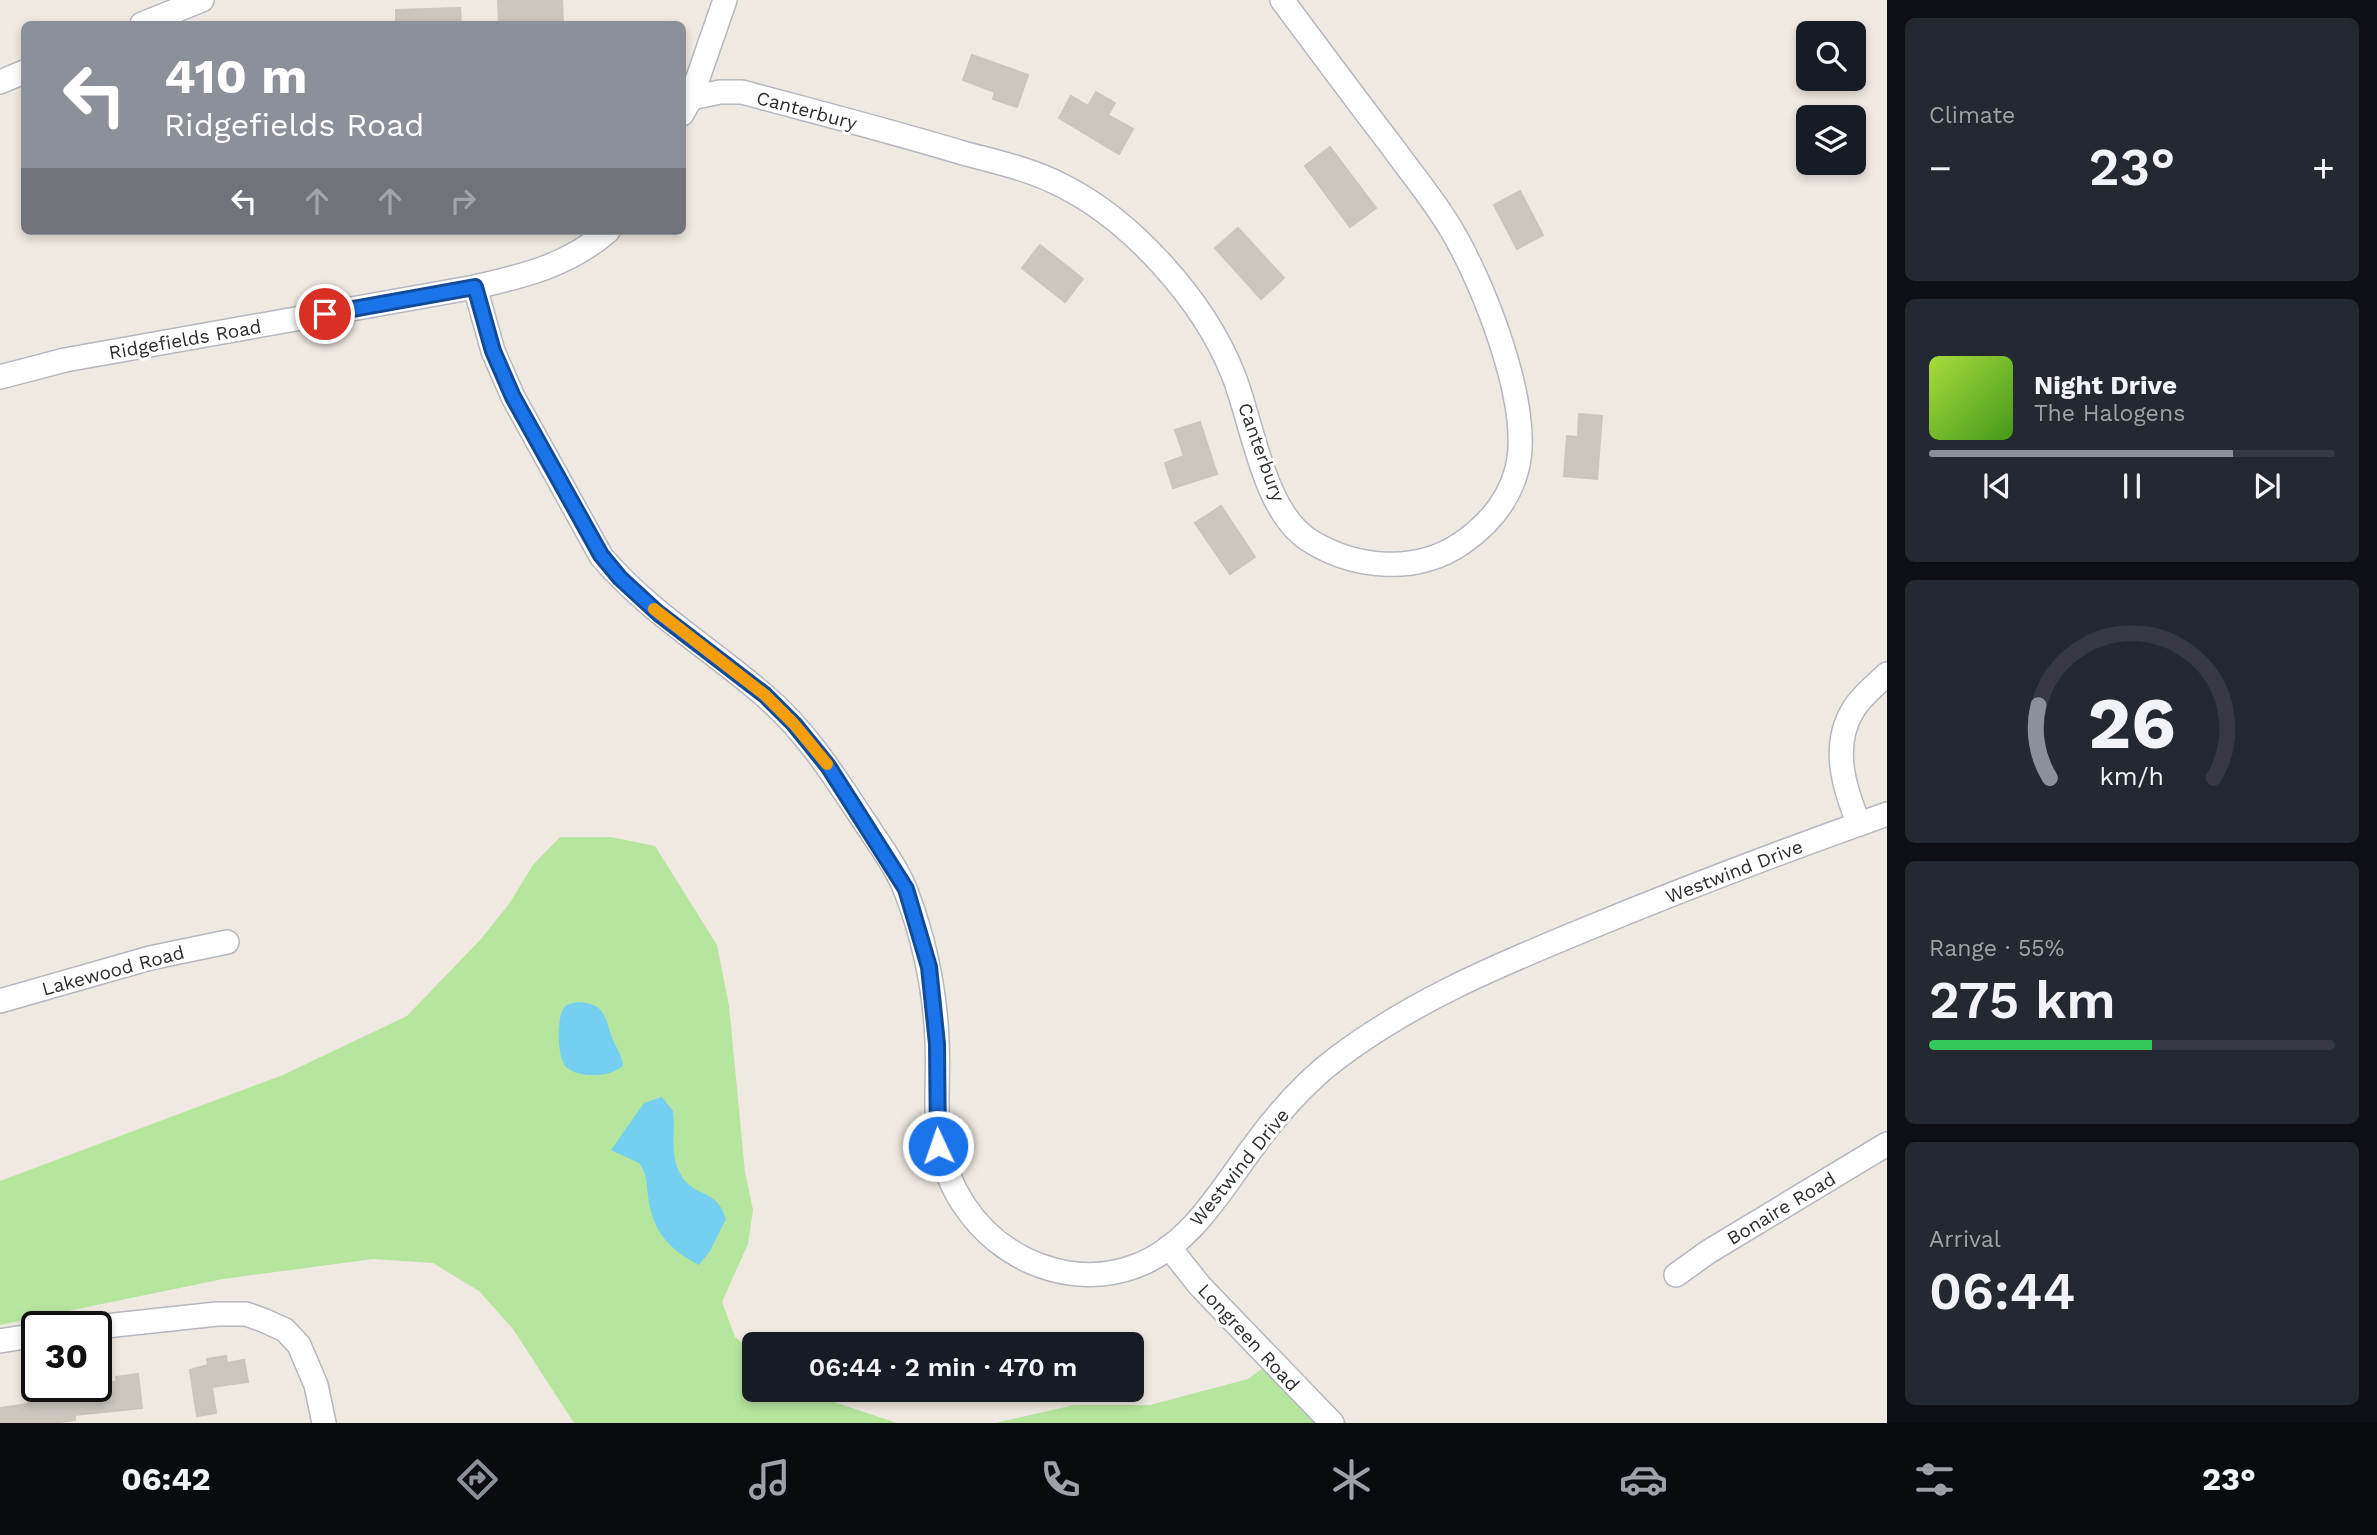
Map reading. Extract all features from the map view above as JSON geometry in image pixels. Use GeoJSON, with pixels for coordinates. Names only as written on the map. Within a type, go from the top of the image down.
{"type":"FeatureCollection","features":[{"type":"Feature","properties":{"kind":"street"},"geometry":{"type":"LineString","coordinates":[[150,21],[202,0]]}},
{"type":"Feature","properties":{"kind":"street"},"geometry":{"type":"LineString","coordinates":[[687,106],[724,0]]}},
{"type":"Feature","properties":{"kind":"street","name":"Canterbury"},"geometry":{"type":"LineString","coordinates":[[687,106],[720,92],[742,92],[1038,174],[1092,203],[1150,253],[1197,307],[1233,372],[1269,482],[1288,520],[1308,540],[1354,560],[1381,565],[1432,558],[1457,547],[1493,516],[1518,467],[1519,437],[1507,364],[1473,270],[1449,226],[1282,0]]}},
{"type":"Feature","properties":{"kind":"street"},"geometry":{"type":"LineString","coordinates":[[0,82],[21,73]]}},
{"type":"Feature","properties":{"kind":"street","name":"Ridgefields Road"},"geometry":{"type":"LineString","coordinates":[[0,377],[65,360],[531,275],[575,257],[603,235]]}},
{"type":"Feature","properties":{"kind":"street","name":"Westwind Drive"},"geometry":{"type":"LineString","coordinates":[[475,287],[493,351],[513,397],[601,555],[620,578],[658,613],[765,695],[794,724],[828,766],[906,889],[931,979],[937,1044],[938,1146],[947,1173],[978,1224],[1000,1244],[1040,1267],[1091,1277],[1142,1265],[1169,1247],[1197,1222],[1275,1118],[1333,1061],[1371,1034],[1468,978],[1653,901],[1887,814]]}},
{"type":"Feature","properties":{"kind":"street"},"geometry":{"type":"LineString","coordinates":[[1859,824],[1844,788],[1841,759],[1844,732],[1853,709],[1887,674]]}},
{"type":"Feature","properties":{"kind":"street","name":"Lakewood Road"},"geometry":{"type":"LineString","coordinates":[[0,1001],[150,958],[227,942]]}},
{"type":"Feature","properties":{"kind":"street","name":"Bonaire Road"},"geometry":{"type":"LineString","coordinates":[[1676,1275],[1719,1245],[1887,1144]]}},
{"type":"Feature","properties":{"kind":"street","name":"Longreen Road"},"geometry":{"type":"LineString","coordinates":[[1169,1247],[1209,1295],[1332,1423]]}},
{"type":"Feature","properties":{"kind":"street"},"geometry":{"type":"LineString","coordinates":[[112,1325],[217,1314],[246,1314],[285,1330],[299,1345],[316,1385],[324,1423]]}},
{"type":"Feature","properties":{"kind":"street"},"geometry":{"type":"LineString","coordinates":[[0,1341],[21,1338]]}},
{"type":"Feature","properties":{"kind":"green space"},"geometry":{"type":"Polygon","coordinates":[[[560,837],[611,837],[655,846],[717,945],[729,1006],[745,1172],[753,1210],[748,1244],[722,1302],[735,1337],[742,1343],[742,1402],[834,1402],[897,1423],[574,1423],[513,1329],[479,1291],[433,1263],[373,1259],[223,1279],[68,1311],[21,1311],[21,1321],[0,1325],[0,1181],[283,1075],[407,1016],[481,939],[509,904],[533,865],[560,837]]]}},
{"type":"Feature","properties":{"kind":"green space"},"geometry":{"type":"Polygon","coordinates":[[[1280,1355],[1347,1423],[995,1423],[1074,1405],[1150,1405],[1248,1379],[1280,1355]]]}},
{"type":"Feature","properties":{"kind":"water"},"geometry":{"type":"Polygon","coordinates":[[[578,1002],[594,1006],[603,1013],[622,1059],[623,1066],[619,1069],[605,1074],[588,1075],[566,1067],[559,1045],[559,1025],[563,1009],[578,1002]]]}},
{"type":"Feature","properties":{"kind":"water"},"geometry":{"type":"Polygon","coordinates":[[[662,1097],[673,1111],[675,1160],[681,1175],[692,1187],[717,1202],[726,1219],[710,1251],[699,1265],[679,1253],[663,1237],[653,1218],[645,1174],[639,1163],[611,1150],[644,1103],[662,1097]]]}},
{"type":"Feature","properties":{"kind":"building"},"geometry":{"type":"Polygon","coordinates":[[[498,0],[562,0],[563,21],[499,21],[498,0]]]}},
{"type":"Feature","properties":{"kind":"building"},"geometry":{"type":"Polygon","coordinates":[[[460,8],[461,21],[396,21],[396,10],[460,8]]]}},
{"type":"Feature","properties":{"kind":"building"},"geometry":{"type":"Polygon","coordinates":[[[972,55],[1028,75],[1017,107],[993,99],[995,92],[963,80],[972,55]]]}},
{"type":"Feature","properties":{"kind":"building"},"geometry":{"type":"Polygon","coordinates":[[[1096,92],[1115,103],[1108,115],[1133,129],[1119,154],[1059,118],[1071,96],[1088,106],[1096,92]]]}},
{"type":"Feature","properties":{"kind":"building"},"geometry":{"type":"Polygon","coordinates":[[[1330,147],[1376,208],[1350,227],[1305,166],[1330,147]]]}},
{"type":"Feature","properties":{"kind":"building"},"geometry":{"type":"Polygon","coordinates":[[[1520,191],[1543,235],[1517,249],[1494,205],[1520,191]]]}},
{"type":"Feature","properties":{"kind":"building"},"geometry":{"type":"Polygon","coordinates":[[[1238,228],[1284,278],[1261,299],[1215,248],[1238,228]]]}},
{"type":"Feature","properties":{"kind":"building"},"geometry":{"type":"Polygon","coordinates":[[[1040,245],[1083,279],[1065,302],[1022,268],[1040,245]]]}},
{"type":"Feature","properties":{"kind":"building"},"geometry":{"type":"Polygon","coordinates":[[[1579,414],[1602,416],[1597,479],[1564,476],[1567,436],[1578,437],[1579,414]]]}},
{"type":"Feature","properties":{"kind":"building"},"geometry":{"type":"Polygon","coordinates":[[[1200,422],[1217,474],[1173,488],[1165,463],[1184,456],[1175,430],[1200,422]]]}},
{"type":"Feature","properties":{"kind":"building"},"geometry":{"type":"Polygon","coordinates":[[[1221,506],[1255,557],[1230,574],[1195,523],[1221,506]]]}},
{"type":"Feature","properties":{"kind":"building"},"geometry":{"type":"Polygon","coordinates":[[[226,1356],[227,1363],[244,1360],[248,1382],[212,1387],[216,1413],[197,1416],[190,1370],[208,1365],[207,1359],[226,1356]]]}},
{"type":"Feature","properties":{"kind":"building"},"geometry":{"type":"Polygon","coordinates":[[[138,1374],[142,1408],[75,1415],[75,1420],[52,1423],[0,1423],[0,1408],[28,1402],[112,1402],[112,1382],[117,1381],[116,1377],[138,1374]]]}},
{"type":"Feature","properties":{"kind":"slow traffic"},"geometry":{"type":"LineString","coordinates":[[654,609],[765,695],[794,724],[827,764]]}},
{"type":"Feature","properties":{"kind":"route"},"geometry":{"type":"LineString","coordinates":[[325,314],[475,287],[493,351],[513,397],[601,555],[620,578],[658,613],[765,695],[794,724],[828,766],[906,889],[929,967],[937,1044],[938,1146]]}}]}
